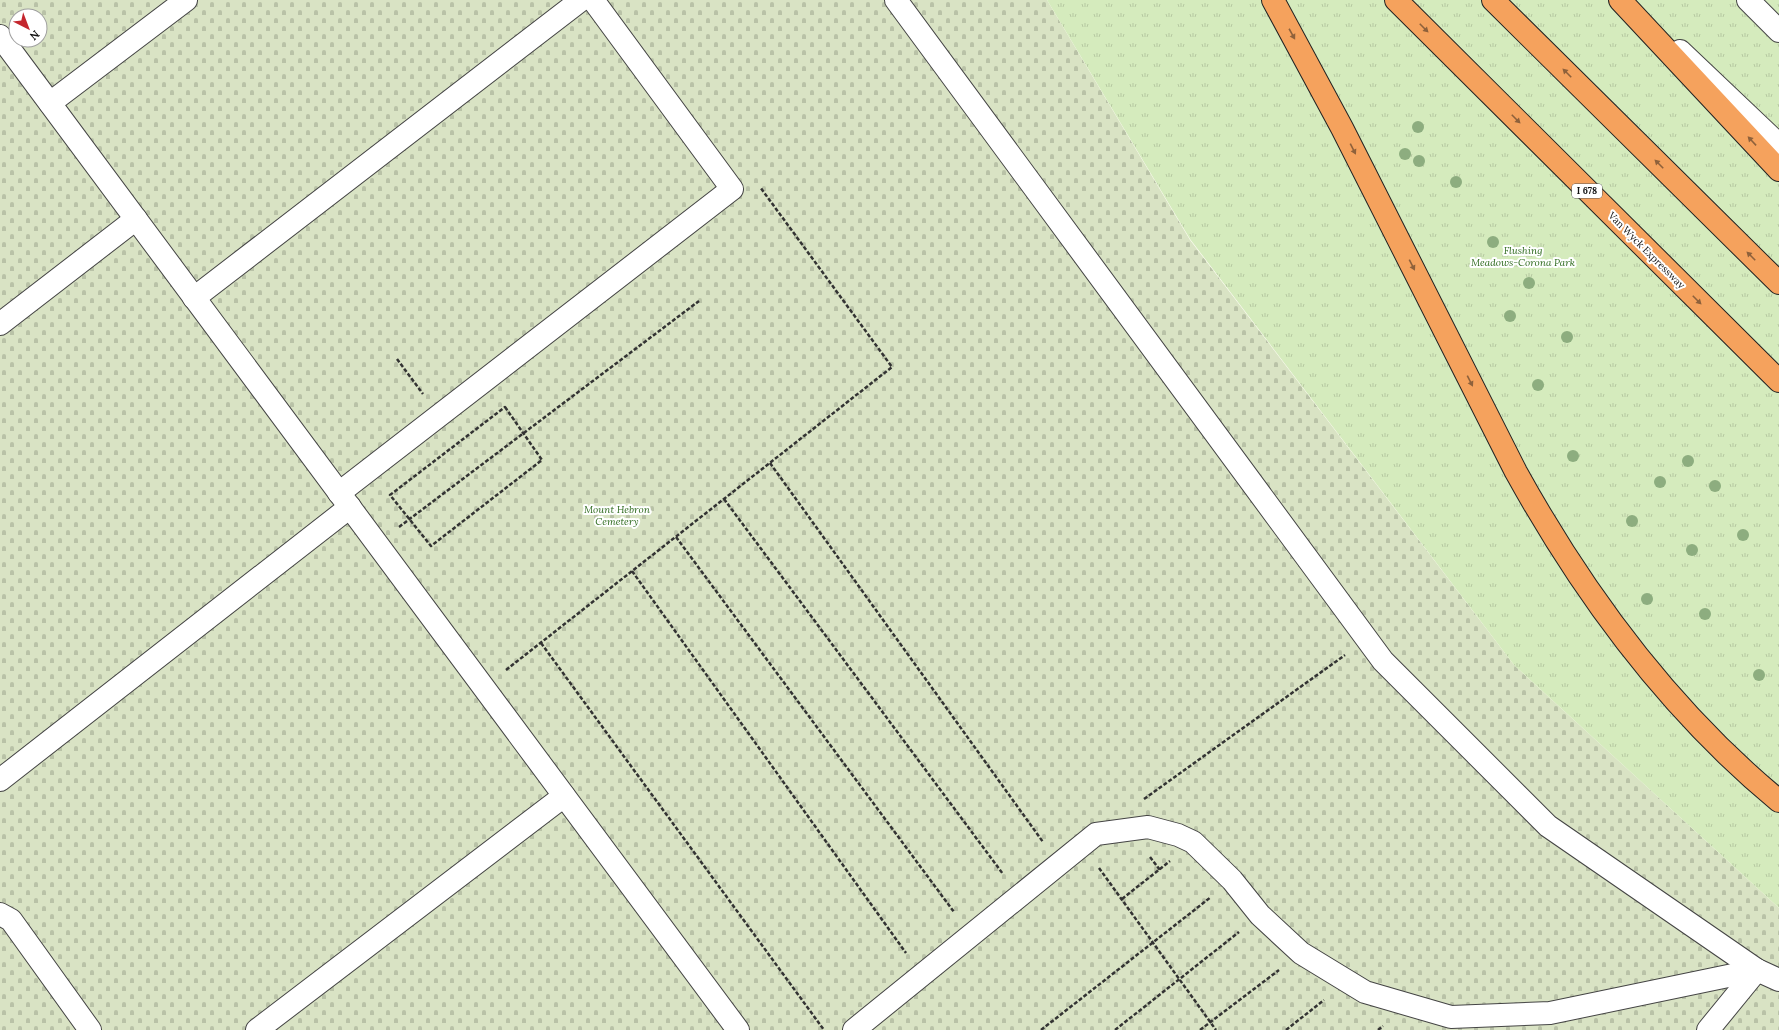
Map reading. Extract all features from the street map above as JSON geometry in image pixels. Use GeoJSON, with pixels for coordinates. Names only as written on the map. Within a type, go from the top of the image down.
{"type":"FeatureCollection","features":[{"type":"Feature","properties":{"kind":"highway"},"geometry":{"type":"LineString","coordinates":[[1273,0],[1342,128],[1516,472],[1541,518],[1569,563],[1632,649],[1662,686],[1732,759],[1779,801]]}},
{"type":"Feature","properties":{"kind":"highway","name":"Van Wyck Expressway"},"geometry":{"type":"LineString","coordinates":[[1396,0],[1779,381]]}},
{"type":"Feature","properties":{"kind":"highway"},"geometry":{"type":"LineString","coordinates":[[1493,0],[1779,283]]}},
{"type":"Feature","properties":{"kind":"highway"},"geometry":{"type":"LineString","coordinates":[[1620,0],[1779,170]]}},
{"type":"Feature","properties":{"kind":"street"},"geometry":{"type":"LineString","coordinates":[[50,103],[186,0]]}},
{"type":"Feature","properties":{"kind":"street"},"geometry":{"type":"LineString","coordinates":[[194,298],[582,0]]}},
{"type":"Feature","properties":{"kind":"street"},"geometry":{"type":"LineString","coordinates":[[0,780],[345,500],[439,416],[732,189],[593,0]]}},
{"type":"Feature","properties":{"kind":"street"},"geometry":{"type":"LineString","coordinates":[[896,0],[1383,661],[1548,826],[1757,970],[1779,980]]}},
{"type":"Feature","properties":{"kind":"street"},"geometry":{"type":"LineString","coordinates":[[1627,0],[1779,145]]}},
{"type":"Feature","properties":{"kind":"street"},"geometry":{"type":"LineString","coordinates":[[1748,0],[1779,31]]}},
{"type":"Feature","properties":{"kind":"street"},"geometry":{"type":"LineString","coordinates":[[0,36],[738,1030]]}},
{"type":"Feature","properties":{"kind":"street"},"geometry":{"type":"LineString","coordinates":[[0,324],[136,219]]}},
{"type":"Feature","properties":{"kind":"street"},"geometry":{"type":"LineString","coordinates":[[257,1030],[564,796]]}},
{"type":"Feature","properties":{"kind":"street"},"geometry":{"type":"LineString","coordinates":[[854,1030],[1096,834],[1148,827],[1178,835],[1193,842],[1232,880],[1260,915],[1301,953],[1365,992],[1450,1017],[1550,1013],[1757,970]]}},
{"type":"Feature","properties":{"kind":"street"},"geometry":{"type":"LineString","coordinates":[[0,914],[11,920],[90,1030]]}},
{"type":"Feature","properties":{"kind":"street"},"geometry":{"type":"LineString","coordinates":[[1708,1030],[1757,970]]}},
{"type":"Feature","properties":{"kind":"path"},"geometry":{"type":"LineString","coordinates":[[484,688],[892,367],[749,173],[732,189]]}},
{"type":"Feature","properties":{"kind":"path"},"geometry":{"type":"LineString","coordinates":[[377,544],[699,301]]}},
{"type":"Feature","properties":{"kind":"path"},"geometry":{"type":"LineString","coordinates":[[397,359],[439,416]]}},
{"type":"Feature","properties":{"kind":"path"},"geometry":{"type":"LineString","coordinates":[[505,407],[542,460],[431,546],[410,520],[390,495],[505,407]]}},
{"type":"Feature","properties":{"kind":"path"},"geometry":{"type":"LineString","coordinates":[[770,463],[1059,864]]}},
{"type":"Feature","properties":{"kind":"path"},"geometry":{"type":"LineString","coordinates":[[724,499],[1019,896]]}},
{"type":"Feature","properties":{"kind":"path"},"geometry":{"type":"LineString","coordinates":[[676,537],[971,935]]}},
{"type":"Feature","properties":{"kind":"path"},"geometry":{"type":"LineString","coordinates":[[632,571],[922,975]]}},
{"type":"Feature","properties":{"kind":"path"},"geometry":{"type":"LineString","coordinates":[[1141,801],[1367,639]]}},
{"type":"Feature","properties":{"kind":"path"},"geometry":{"type":"LineString","coordinates":[[541,643],[824,1030]]}},
{"type":"Feature","properties":{"kind":"path"},"geometry":{"type":"LineString","coordinates":[[1122,899],[1193,842]]}},
{"type":"Feature","properties":{"kind":"path"},"geometry":{"type":"LineString","coordinates":[[1082,845],[1216,1030]]}},
{"type":"Feature","properties":{"kind":"path"},"geometry":{"type":"LineString","coordinates":[[1041,1030],[1232,880]]}},
{"type":"Feature","properties":{"kind":"path"},"geometry":{"type":"LineString","coordinates":[[1115,1030],[1260,915]]}},
{"type":"Feature","properties":{"kind":"path"},"geometry":{"type":"LineString","coordinates":[[1200,1030],[1301,953]]}},
{"type":"Feature","properties":{"kind":"path"},"geometry":{"type":"LineString","coordinates":[[1286,1030],[1348,982]]}},
{"type":"Feature","properties":{"kind":"green space","name":"Mount Hebron Cemetery"},"geometry":{"type":"Polygon","coordinates":[[[0,0],[1047,0],[1190,240],[1514,665],[1779,908],[1779,1030],[0,1030],[0,0]]]}},
{"type":"Feature","properties":{"kind":"green space","name":"Flushing Meadows-Corona Park"},"geometry":{"type":"Polygon","coordinates":[[[1047,0],[1779,0],[1779,908],[1514,665],[1190,239],[1047,0]]]}}]}
